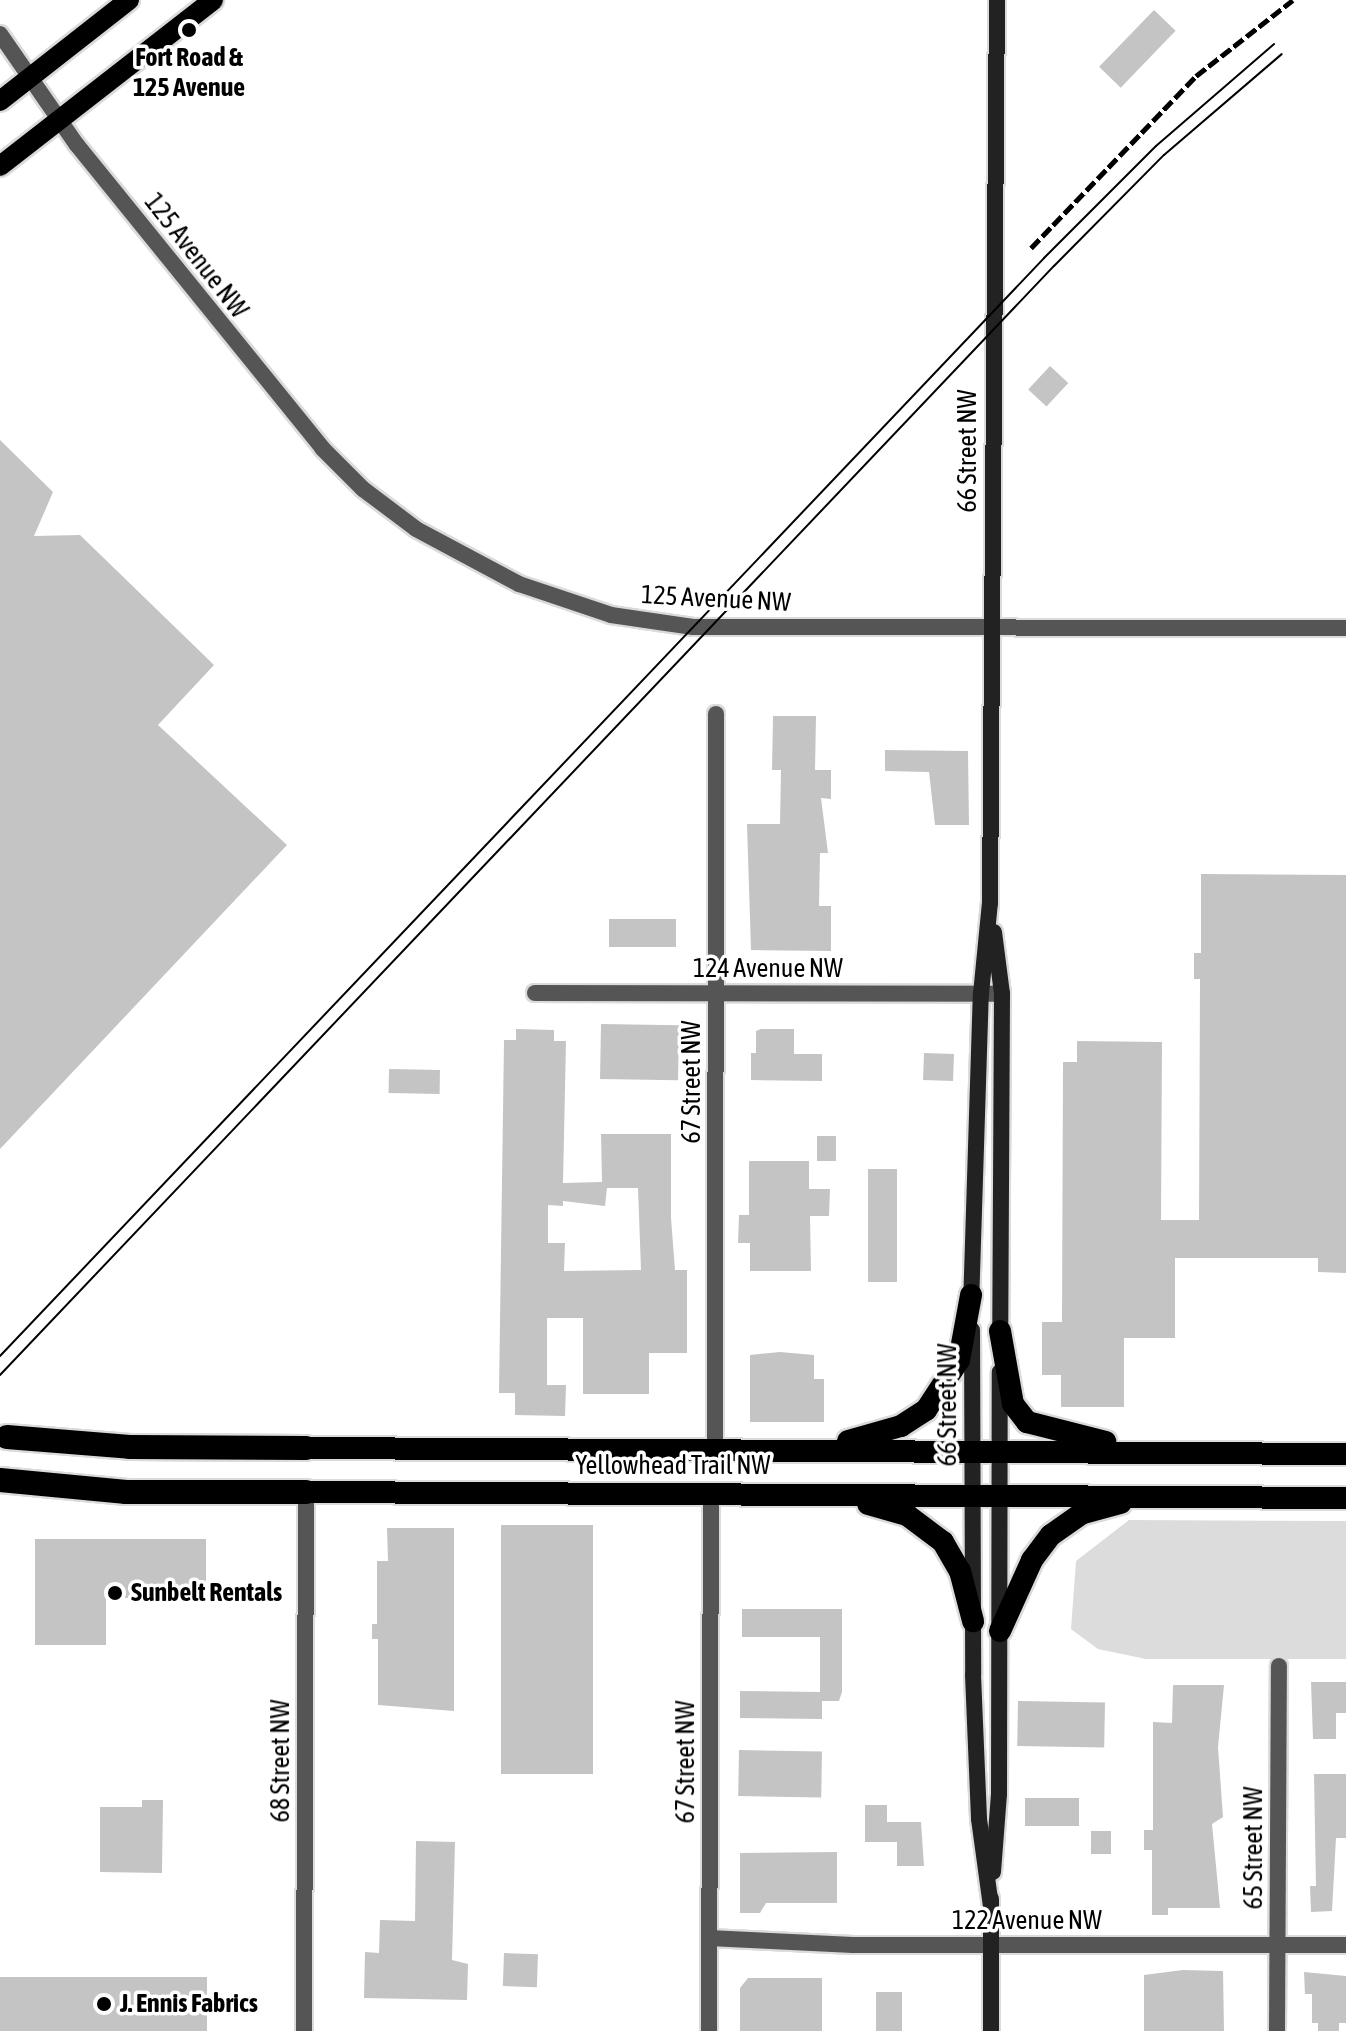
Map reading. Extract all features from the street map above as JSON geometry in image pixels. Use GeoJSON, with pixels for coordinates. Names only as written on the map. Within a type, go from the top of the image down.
{"type":"FeatureCollection","features":[{"type":"Feature","properties":{"kind":"highway"},"geometry":{"type":"LineString","coordinates":[[823,1447],[901,1426],[926,1410],[959,1360],[971,1295]]}},
{"type":"Feature","properties":{"kind":"highway"},"geometry":{"type":"LineString","coordinates":[[1000,1331],[1013,1404],[1027,1422],[1167,1453]]}},
{"type":"Feature","properties":{"kind":"highway","name":"Yellowhead Trail NW"},"geometry":{"type":"LineString","coordinates":[[7,1437],[130,1447],[823,1447],[1346,1454]]}},
{"type":"Feature","properties":{"kind":"highway","name":"Yellowhead Trail NW"},"geometry":{"type":"LineString","coordinates":[[0,1480],[126,1492],[1346,1498]]}},
{"type":"Feature","properties":{"kind":"highway"},"geometry":{"type":"LineString","coordinates":[[820,1495],[897,1510],[931,1531],[960,1571],[973,1621]]}},
{"type":"Feature","properties":{"kind":"highway"},"geometry":{"type":"LineString","coordinates":[[1000,1631],[1032,1560],[1051,1535],[1083,1513],[1145,1497]]}},
{"type":"Feature","properties":{"kind":"main road"},"geometry":{"type":"LineString","coordinates":[[0,101],[129,0]]}},
{"type":"Feature","properties":{"kind":"main road"},"geometry":{"type":"LineString","coordinates":[[0,166],[213,0]]}},
{"type":"Feature","properties":{"kind":"main road","name":"66 Street NW"},"geometry":{"type":"LineString","coordinates":[[991,1907],[979,1819],[973,1621],[971,1295],[981,994],[990,903],[997,0]]}},
{"type":"Feature","properties":{"kind":"main road","name":"66 Street NW"},"geometry":{"type":"LineString","coordinates":[[990,903],[1002,994],[999,1794],[991,1907],[991,2031]]}},
{"type":"Feature","properties":{"kind":"street","name":"125 Avenue NW"},"geometry":{"type":"LineString","coordinates":[[0,34],[60,119],[322,448],[385,507],[470,561],[584,608],[682,626],[1346,628]]}},
{"type":"Feature","properties":{"kind":"street","name":"67 Street NW"},"geometry":{"type":"LineString","coordinates":[[715,1449],[716,714]]}},
{"type":"Feature","properties":{"kind":"street","name":"124 Avenue NW"},"geometry":{"type":"LineString","coordinates":[[535,993],[1002,994]]}},
{"type":"Feature","properties":{"kind":"street","name":"68 Street NW"},"geometry":{"type":"LineString","coordinates":[[304,2031],[306,1492]]}},
{"type":"Feature","properties":{"kind":"street","name":"67 Street NW"},"geometry":{"type":"LineString","coordinates":[[709,2031],[711,1494]]}},
{"type":"Feature","properties":{"kind":"street","name":"65 Street NW"},"geometry":{"type":"LineString","coordinates":[[1277,2031],[1279,1666]]}},
{"type":"Feature","properties":{"kind":"street","name":"122 Avenue NW"},"geometry":{"type":"LineString","coordinates":[[709,1938],[991,1945],[1346,1945]]}},
{"type":"Feature","properties":{"kind":"shaded area"},"geometry":{"type":"Polygon","coordinates":[[[1129,1520],[1346,1521],[1346,1659],[1146,1659],[1098,1649],[1071,1629],[1076,1561],[1129,1520]]]}},
{"type":"Feature","properties":{"kind":"building"},"geometry":{"type":"Polygon","coordinates":[[[1154,10],[1176,31],[1121,88],[1099,67],[1154,10]]]}},
{"type":"Feature","properties":{"kind":"building"},"geometry":{"type":"Polygon","coordinates":[[[1050,366],[1068,383],[1046,406],[1028,389],[1050,366]]]}},
{"type":"Feature","properties":{"kind":"building"},"geometry":{"type":"Polygon","coordinates":[[[0,440],[53,492],[34,536],[80,535],[214,665],[158,725],[287,845],[0,1149],[0,440]]]}},
{"type":"Feature","properties":{"kind":"building"},"geometry":{"type":"Polygon","coordinates":[[[773,716],[816,716],[815,770],[831,770],[831,799],[821,798],[828,853],[820,853],[819,906],[831,906],[831,951],[751,950],[747,824],[780,824],[781,770],[772,770],[773,716]]]}},
{"type":"Feature","properties":{"kind":"building"},"geometry":{"type":"Polygon","coordinates":[[[885,750],[968,751],[969,825],[935,825],[929,772],[885,771],[885,750]]]}},
{"type":"Feature","properties":{"kind":"building"},"geometry":{"type":"Polygon","coordinates":[[[1201,874],[1346,875],[1346,1273],[1318,1272],[1318,1258],[1175,1258],[1175,1338],[1124,1338],[1124,1407],[1061,1407],[1061,1375],[1042,1375],[1042,1322],[1062,1322],[1063,1062],[1077,1062],[1077,1041],[1162,1042],[1161,1220],[1199,1220],[1200,979],[1194,979],[1194,953],[1201,953],[1201,874]]]}},
{"type":"Feature","properties":{"kind":"building"},"geometry":{"type":"Polygon","coordinates":[[[609,919],[676,919],[676,947],[609,947],[609,919]]]}},
{"type":"Feature","properties":{"kind":"building"},"geometry":{"type":"Polygon","coordinates":[[[601,1024],[679,1025],[678,1080],[600,1079],[601,1024]]]}},
{"type":"Feature","properties":{"kind":"building"},"geometry":{"type":"Polygon","coordinates":[[[516,1029],[554,1030],[554,1041],[566,1041],[563,1183],[602,1182],[601,1134],[671,1134],[671,1218],[675,1270],[687,1270],[687,1353],[649,1353],[649,1394],[583,1394],[583,1318],[547,1318],[547,1385],[566,1385],[565,1416],[515,1415],[515,1393],[499,1393],[504,1040],[516,1040],[516,1029]],[[607,1188],[605,1206],[563,1201],[563,1206],[548,1205],[548,1243],[565,1243],[564,1271],[641,1270],[638,1188],[607,1188]]]}},
{"type":"Feature","properties":{"kind":"building"},"geometry":{"type":"Polygon","coordinates":[[[794,1029],[794,1054],[822,1054],[822,1081],[751,1080],[751,1053],[756,1053],[756,1031],[794,1029]]]}},
{"type":"Feature","properties":{"kind":"building"},"geometry":{"type":"Polygon","coordinates":[[[924,1053],[954,1054],[953,1081],[923,1080],[924,1053]]]}},
{"type":"Feature","properties":{"kind":"building"},"geometry":{"type":"Polygon","coordinates":[[[389,1069],[440,1070],[440,1094],[389,1093],[389,1069]]]}},
{"type":"Feature","properties":{"kind":"building"},"geometry":{"type":"Polygon","coordinates":[[[817,1136],[836,1136],[836,1161],[817,1161],[817,1136]]]}},
{"type":"Feature","properties":{"kind":"building"},"geometry":{"type":"Polygon","coordinates":[[[749,1161],[809,1161],[809,1189],[830,1189],[829,1216],[810,1216],[811,1271],[750,1271],[750,1243],[738,1243],[739,1215],[749,1215],[749,1161]]]}},
{"type":"Feature","properties":{"kind":"building"},"geometry":{"type":"Polygon","coordinates":[[[868,1169],[897,1169],[897,1282],[868,1282],[868,1169]]]}},
{"type":"Feature","properties":{"kind":"building"},"geometry":{"type":"Polygon","coordinates":[[[780,1352],[814,1355],[814,1379],[824,1379],[824,1422],[750,1422],[750,1355],[780,1352]]]}},
{"type":"Feature","properties":{"kind":"building"},"geometry":{"type":"Polygon","coordinates":[[[501,1525],[593,1525],[593,1774],[501,1774],[501,1525]]]}},
{"type":"Feature","properties":{"kind":"building"},"geometry":{"type":"Polygon","coordinates":[[[387,1528],[454,1528],[454,1711],[378,1705],[378,1639],[372,1639],[372,1624],[377,1624],[377,1561],[388,1561],[387,1528]]]}},
{"type":"Feature","properties":{"kind":"building"},"geometry":{"type":"Polygon","coordinates":[[[35,1539],[206,1539],[206,1598],[106,1598],[106,1645],[35,1645],[35,1539]]]}},
{"type":"Feature","properties":{"kind":"building"},"geometry":{"type":"Polygon","coordinates":[[[742,1609],[842,1609],[842,1692],[839,1701],[822,1701],[822,1719],[740,1718],[740,1691],[820,1692],[820,1637],[742,1637],[742,1609]]]}},
{"type":"Feature","properties":{"kind":"building"},"geometry":{"type":"Polygon","coordinates":[[[1311,1682],[1346,1682],[1346,1713],[1336,1713],[1336,1739],[1313,1739],[1311,1682]]]}},
{"type":"Feature","properties":{"kind":"building"},"geometry":{"type":"Polygon","coordinates":[[[1173,1685],[1224,1685],[1218,1747],[1223,1817],[1212,1824],[1220,1908],[1168,1908],[1168,1915],[1152,1915],[1152,1850],[1144,1850],[1144,1830],[1153,1830],[1153,1722],[1172,1723],[1173,1685]]]}},
{"type":"Feature","properties":{"kind":"building"},"geometry":{"type":"Polygon","coordinates":[[[1018,1701],[1105,1703],[1104,1748],[1017,1746],[1018,1701]]]}},
{"type":"Feature","properties":{"kind":"building"},"geometry":{"type":"Polygon","coordinates":[[[739,1750],[822,1751],[821,1797],[738,1796],[739,1750]]]}},
{"type":"Feature","properties":{"kind":"building"},"geometry":{"type":"Polygon","coordinates":[[[1314,1774],[1346,1774],[1346,1838],[1336,1838],[1332,1911],[1311,1912],[1310,1886],[1316,1886],[1314,1774]]]}},
{"type":"Feature","properties":{"kind":"building"},"geometry":{"type":"Polygon","coordinates":[[[1025,1798],[1079,1798],[1079,1826],[1025,1826],[1025,1798]]]}},
{"type":"Feature","properties":{"kind":"building"},"geometry":{"type":"Polygon","coordinates":[[[142,1800],[163,1800],[162,1873],[100,1872],[100,1807],[142,1807],[142,1800]]]}},
{"type":"Feature","properties":{"kind":"building"},"geometry":{"type":"Polygon","coordinates":[[[865,1805],[887,1805],[887,1822],[921,1822],[924,1866],[897,1866],[897,1842],[865,1842],[865,1805]]]}},
{"type":"Feature","properties":{"kind":"building"},"geometry":{"type":"Polygon","coordinates":[[[1091,1831],[1111,1831],[1111,1854],[1091,1854],[1091,1831]]]}},
{"type":"Feature","properties":{"kind":"building"},"geometry":{"type":"Polygon","coordinates":[[[416,1841],[455,1842],[452,1960],[468,1964],[467,2000],[364,1998],[365,1952],[379,1953],[380,1920],[415,1921],[416,1841]]]}},
{"type":"Feature","properties":{"kind":"building"},"geometry":{"type":"Polygon","coordinates":[[[837,1852],[837,1903],[766,1903],[760,1913],[740,1913],[740,1853],[837,1852]]]}},
{"type":"Feature","properties":{"kind":"building"},"geometry":{"type":"Polygon","coordinates":[[[504,1953],[538,1954],[537,1987],[503,1986],[504,1953]]]}},
{"type":"Feature","properties":{"kind":"building"},"geometry":{"type":"Polygon","coordinates":[[[1183,1970],[1223,1971],[1224,2031],[1144,2031],[1144,1975],[1183,1970]]]}},
{"type":"Feature","properties":{"kind":"building"},"geometry":{"type":"Polygon","coordinates":[[[1304,1972],[1346,1976],[1346,2023],[1339,2023],[1339,2031],[1318,2031],[1318,2023],[1312,2023],[1312,1994],[1305,1994],[1304,1972]]]}},
{"type":"Feature","properties":{"kind":"building","name":"J. Ennis Fabrics"},"geometry":{"type":"Polygon","coordinates":[[[0,1977],[207,1977],[207,2031],[0,2031],[0,1977]]]}},
{"type":"Feature","properties":{"kind":"building"},"geometry":{"type":"Polygon","coordinates":[[[748,1978],[822,1978],[822,2031],[740,2031],[740,1988],[748,1978]]]}},
{"type":"Feature","properties":{"kind":"building"},"geometry":{"type":"Polygon","coordinates":[[[876,1992],[902,1992],[902,2031],[876,2031],[876,1992]]]}},
{"type":"Feature","properties":{"kind":"tram line"},"geometry":{"type":"LineString","coordinates":[[0,1356],[1044,258],[1156,146],[1274,44]]}},
{"type":"Feature","properties":{"kind":"tram line"},"geometry":{"type":"LineString","coordinates":[[0,1375],[1054,266],[1164,155],[1282,54]]}},
{"type":"Feature","properties":{"kind":"railway"},"geometry":{"type":"LineString","coordinates":[[1031,248],[1196,76],[1293,0]]}},
{"type":"Feature","properties":{"kind":"place","name":"Fort Road & 125 Avenue"},"geometry":{"type":"Point","coordinates":[189,30]}},
{"type":"Feature","properties":{"kind":"place","name":"Sunbelt Rentals"},"geometry":{"type":"Point","coordinates":[115,1593]}},
{"type":"Feature","properties":{"kind":"place","name":"J. Ennis Fabrics"},"geometry":{"type":"Point","coordinates":[104,2004]}}]}
